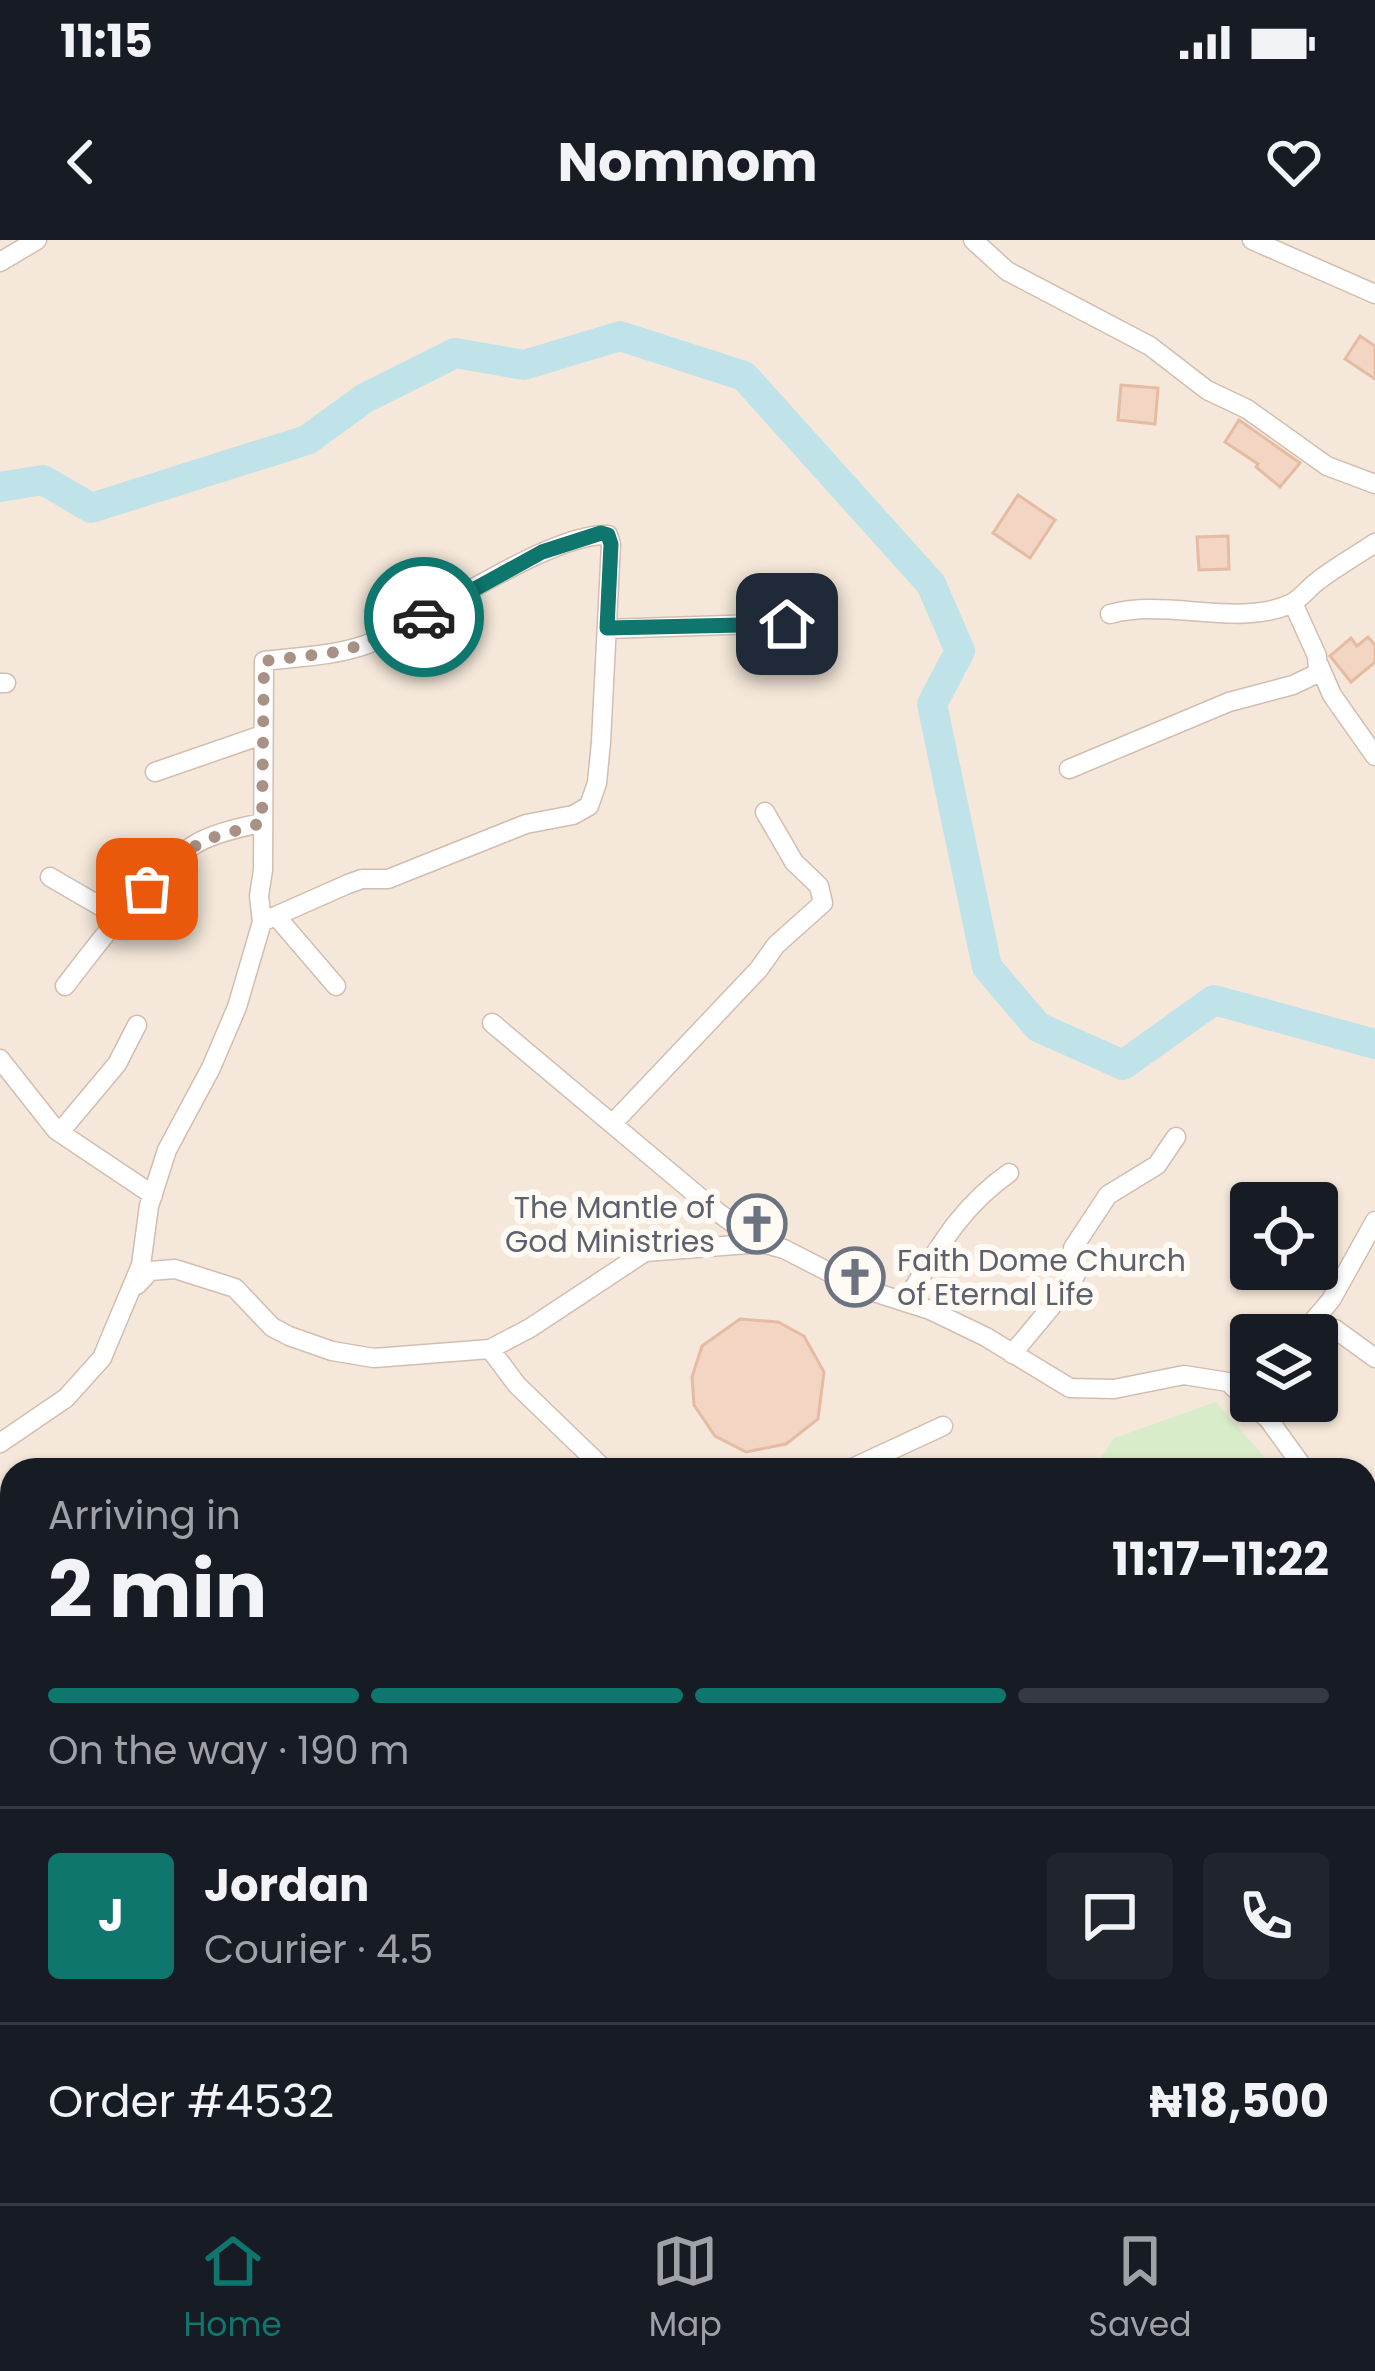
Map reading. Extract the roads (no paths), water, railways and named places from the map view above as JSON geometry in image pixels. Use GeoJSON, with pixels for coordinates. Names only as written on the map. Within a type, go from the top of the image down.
{"type":"FeatureCollection","features":[{"type":"Feature","properties":{"kind":"street"},"geometry":{"type":"LineString","coordinates":[[0,262],[37,240]]}},
{"type":"Feature","properties":{"kind":"street"},"geometry":{"type":"LineString","coordinates":[[973,240],[1007,271],[1150,346],[1207,391],[1247,409],[1327,466],[1375,484]]}},
{"type":"Feature","properties":{"kind":"street"},"geometry":{"type":"LineString","coordinates":[[1252,240],[1375,294]]}},
{"type":"Feature","properties":{"kind":"street"},"geometry":{"type":"LineString","coordinates":[[0,1443],[85,1381],[102,1358],[141,1265],[153,1195],[167,1150],[211,1068],[269,919],[262,823],[264,661],[368,644],[542,552],[601,533],[608,535],[597,783],[589,806],[526,824],[388,879],[362,879],[269,919]]}},
{"type":"Feature","properties":{"kind":"street"},"geometry":{"type":"LineString","coordinates":[[1110,614],[1142,607],[1253,612],[1293,603],[1375,543]]}},
{"type":"Feature","properties":{"kind":"street"},"geometry":{"type":"LineString","coordinates":[[1293,603],[1332,694],[1375,756]]}},
{"type":"Feature","properties":{"kind":"street"},"geometry":{"type":"LineString","coordinates":[[607,628],[819,622]]}},
{"type":"Feature","properties":{"kind":"street"},"geometry":{"type":"LineString","coordinates":[[1069,769],[1229,702],[1309,678],[1318,673],[1319,665]]}},
{"type":"Feature","properties":{"kind":"street"},"geometry":{"type":"LineString","coordinates":[[154,772],[262,735]]}},
{"type":"Feature","properties":{"kind":"street"},"geometry":{"type":"LineString","coordinates":[[614,1122],[759,969],[776,945],[823,903],[819,886],[794,862],[765,812]]}},
{"type":"Feature","properties":{"kind":"street"},"geometry":{"type":"LineString","coordinates":[[65,986],[119,917],[190,848],[216,835],[262,823]]}},
{"type":"Feature","properties":{"kind":"street"},"geometry":{"type":"LineString","coordinates":[[50,878],[119,917]]}},
{"type":"Feature","properties":{"kind":"street"},"geometry":{"type":"LineString","coordinates":[[269,919],[336,986]]}},
{"type":"Feature","properties":{"kind":"street"},"geometry":{"type":"LineString","coordinates":[[492,1023],[761,1243]]}},
{"type":"Feature","properties":{"kind":"street"},"geometry":{"type":"LineString","coordinates":[[60,1132],[117,1064],[137,1025]]}},
{"type":"Feature","properties":{"kind":"street"},"geometry":{"type":"LineString","coordinates":[[0,1059],[60,1132],[153,1195]]}},
{"type":"Feature","properties":{"kind":"street"},"geometry":{"type":"LineString","coordinates":[[1012,1354],[1072,1282],[1076,1274],[1073,1248],[1108,1195],[1156,1165],[1176,1137]]}},
{"type":"Feature","properties":{"kind":"street"},"geometry":{"type":"LineString","coordinates":[[905,1302],[951,1228],[977,1196],[1009,1173]]}},
{"type":"Feature","properties":{"kind":"street"},"geometry":{"type":"LineString","coordinates":[[1319,1314],[1375,1222]]}},
{"type":"Feature","properties":{"kind":"street"},"geometry":{"type":"LineString","coordinates":[[129,1292],[150,1271],[175,1269],[236,1288],[272,1327],[332,1351],[374,1358],[490,1348],[544,1319],[645,1252],[761,1243],[784,1249],[858,1287],[968,1328],[1070,1388],[1085,1391],[1202,1376],[1230,1378]]}},
{"type":"Feature","properties":{"kind":"street"},"geometry":{"type":"LineString","coordinates":[[1338,1332],[1375,1358]]}},
{"type":"Feature","properties":{"kind":"street"},"geometry":{"type":"LineString","coordinates":[[490,1348],[518,1385],[593,1458]]}},
{"type":"Feature","properties":{"kind":"street"},"geometry":{"type":"LineString","coordinates":[[1202,1376],[1228,1382],[1260,1411],[1296,1458]]}},
{"type":"Feature","properties":{"kind":"street"},"geometry":{"type":"LineString","coordinates":[[1278,1422],[1286,1444]]}},
{"type":"Feature","properties":{"kind":"street"},"geometry":{"type":"LineString","coordinates":[[874,1458],[943,1426]]}},
{"type":"Feature","properties":{"kind":"waterway"},"geometry":{"type":"LineString","coordinates":[[0,487],[43,480],[91,508],[307,440],[365,398],[455,353],[524,365],[620,336],[744,376],[931,584],[960,651],[932,704],[987,967],[1038,1027],[1123,1065],[1214,1000],[1375,1044]]}},
{"type":"Feature","properties":{"kind":"place","name":"The Mantle of God Ministries"},"geometry":{"type":"Point","coordinates":[757,1224]}},
{"type":"Feature","properties":{"kind":"place","name":"Faith Dome Church of Eternal Life"},"geometry":{"type":"Point","coordinates":[855,1277]}}]}
